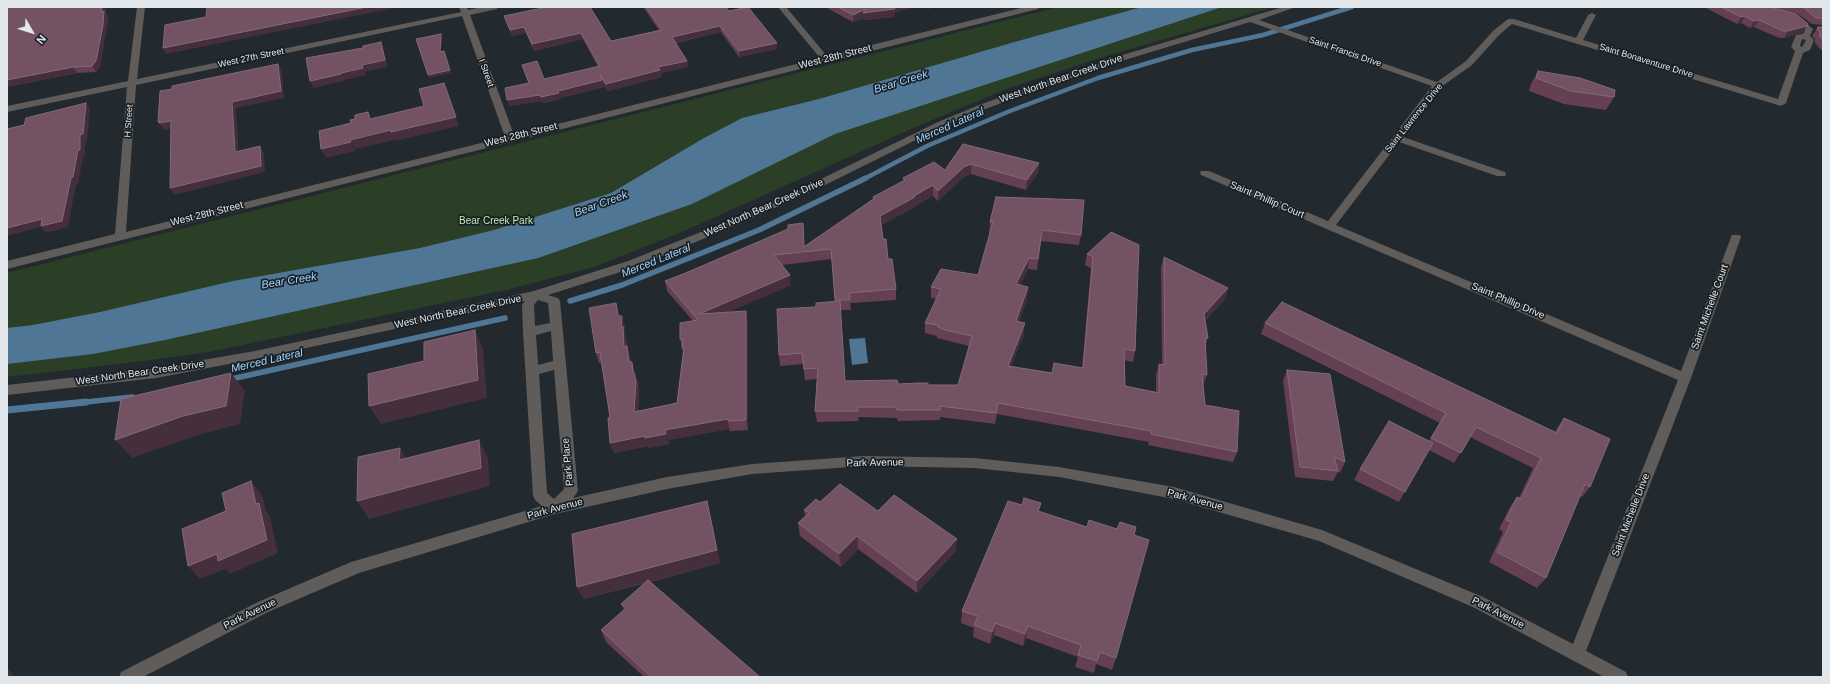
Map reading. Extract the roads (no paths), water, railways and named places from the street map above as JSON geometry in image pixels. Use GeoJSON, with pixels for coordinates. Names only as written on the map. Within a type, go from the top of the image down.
{"type":"FeatureCollection","features":[{"type":"Feature","properties":{"kind":"street","name":"H Street"},"geometry":{"type":"LineString","coordinates":[[120,236],[132,83],[141,7]]}},
{"type":"Feature","properties":{"kind":"street","name":"West 27th Street"},"geometry":{"type":"LineString","coordinates":[[7,109],[464,10],[494,7]]}},
{"type":"Feature","properties":{"kind":"street"},"geometry":{"type":"LineString","coordinates":[[782,7],[825,59]]}},
{"type":"Feature","properties":{"kind":"street","name":"West 28th Street"},"geometry":{"type":"LineString","coordinates":[[7,265],[1035,7]]}},
{"type":"Feature","properties":{"kind":"street","name":"West North Bear Creek Drive"},"geometry":{"type":"LineString","coordinates":[[7,390],[156,373],[232,360],[535,295],[632,264],[735,222],[818,184],[941,124],[982,107],[1102,64],[1256,22],[1292,7]]}},
{"type":"Feature","properties":{"kind":"street","name":"I Street"},"geometry":{"type":"LineString","coordinates":[[464,10],[510,138]]}},
{"type":"Feature","properties":{"kind":"street","name":"Saint Bonaventure Drive"},"geometry":{"type":"LineString","coordinates":[[1511,21],[1579,40],[1781,103],[1800,50],[1806,50],[1810,42],[1810,31],[1795,17],[1786,14]]}},
{"type":"Feature","properties":{"kind":"street"},"geometry":{"type":"LineString","coordinates":[[1579,40],[1592,15]]}},
{"type":"Feature","properties":{"kind":"street","name":"Saint Lawrence Drive"},"geometry":{"type":"LineString","coordinates":[[1330,227],[1438,85],[1469,63],[1496,33],[1511,21]]}},
{"type":"Feature","properties":{"kind":"street","name":"Saint Francis Drive"},"geometry":{"type":"LineString","coordinates":[[1256,22],[1438,85]]}},
{"type":"Feature","properties":{"kind":"street"},"geometry":{"type":"LineString","coordinates":[[1397,138],[1501,174]]}},
{"type":"Feature","properties":{"kind":"street","name":"Saint Phillip Court"},"geometry":{"type":"LineString","coordinates":[[1205,173],[1330,227]]}},
{"type":"Feature","properties":{"kind":"street","name":"Saint Phillip Drive"},"geometry":{"type":"LineString","coordinates":[[1330,227],[1496,296],[1685,378]]}},
{"type":"Feature","properties":{"kind":"street","name":"Saint Michelle Court"},"geometry":{"type":"LineString","coordinates":[[1685,378],[1736,237]]}},
{"type":"Feature","properties":{"kind":"street"},"geometry":{"type":"LineString","coordinates":[[535,295],[528,305],[540,496],[555,508]]}},
{"type":"Feature","properties":{"kind":"street","name":"Park Place"},"geometry":{"type":"LineString","coordinates":[[535,295],[554,301],[560,364],[571,491],[555,508]]}},
{"type":"Feature","properties":{"kind":"street"},"geometry":{"type":"LineString","coordinates":[[530,332],[556,326]]}},
{"type":"Feature","properties":{"kind":"street"},"geometry":{"type":"LineString","coordinates":[[532,371],[560,364]]}},
{"type":"Feature","properties":{"kind":"street","name":"Saint Michelle Drive"},"geometry":{"type":"LineString","coordinates":[[1577,653],[1685,378]]}},
{"type":"Feature","properties":{"kind":"street","name":"Park Avenue"},"geometry":{"type":"LineString","coordinates":[[127,677],[262,607],[356,567],[555,508],[667,483],[752,470],[864,461],[975,463],[1059,472],[1174,493],[1322,536],[1478,602],[1620,677]]}},
{"type":"Feature","properties":{"kind":"water","name":"Bear Creek"},"geometry":{"type":"Polygon","coordinates":[[[1142,7],[1222,7],[835,134],[692,204],[538,258],[165,340],[93,354],[7,364],[7,328],[33,325],[100,312],[233,281],[420,248],[494,230],[611,193],[704,138],[742,118],[819,99],[1018,41],[1142,7]]]}},
{"type":"Feature","properties":{"kind":"water"},"geometry":{"type":"Polygon","coordinates":[[[865,338],[868,363],[852,365],[849,339],[865,338]]]}},
{"type":"Feature","properties":{"kind":"waterway","name":"Merced Lateral"},"geometry":{"type":"LineString","coordinates":[[865,179],[927,146],[1010,111],[1098,78],[1192,50],[1263,35],[1352,7]]}},
{"type":"Feature","properties":{"kind":"waterway","name":"Merced Lateral"},"geometry":{"type":"LineString","coordinates":[[570,301],[622,285],[759,230],[865,179]]}},
{"type":"Feature","properties":{"kind":"waterway","name":"Merced Lateral"},"geometry":{"type":"LineString","coordinates":[[227,380],[505,318]]}},
{"type":"Feature","properties":{"kind":"waterway","name":"Merced Lateral"},"geometry":{"type":"LineString","coordinates":[[77,403],[132,397]]}},
{"type":"Feature","properties":{"kind":"waterway","name":"Merced Lateral"},"geometry":{"type":"LineString","coordinates":[[7,410],[86,402]]}},
{"type":"Feature","properties":{"kind":"park label","name":"Bear Creek Park"},"geometry":{"type":"Point","coordinates":[496,221]}}]}
